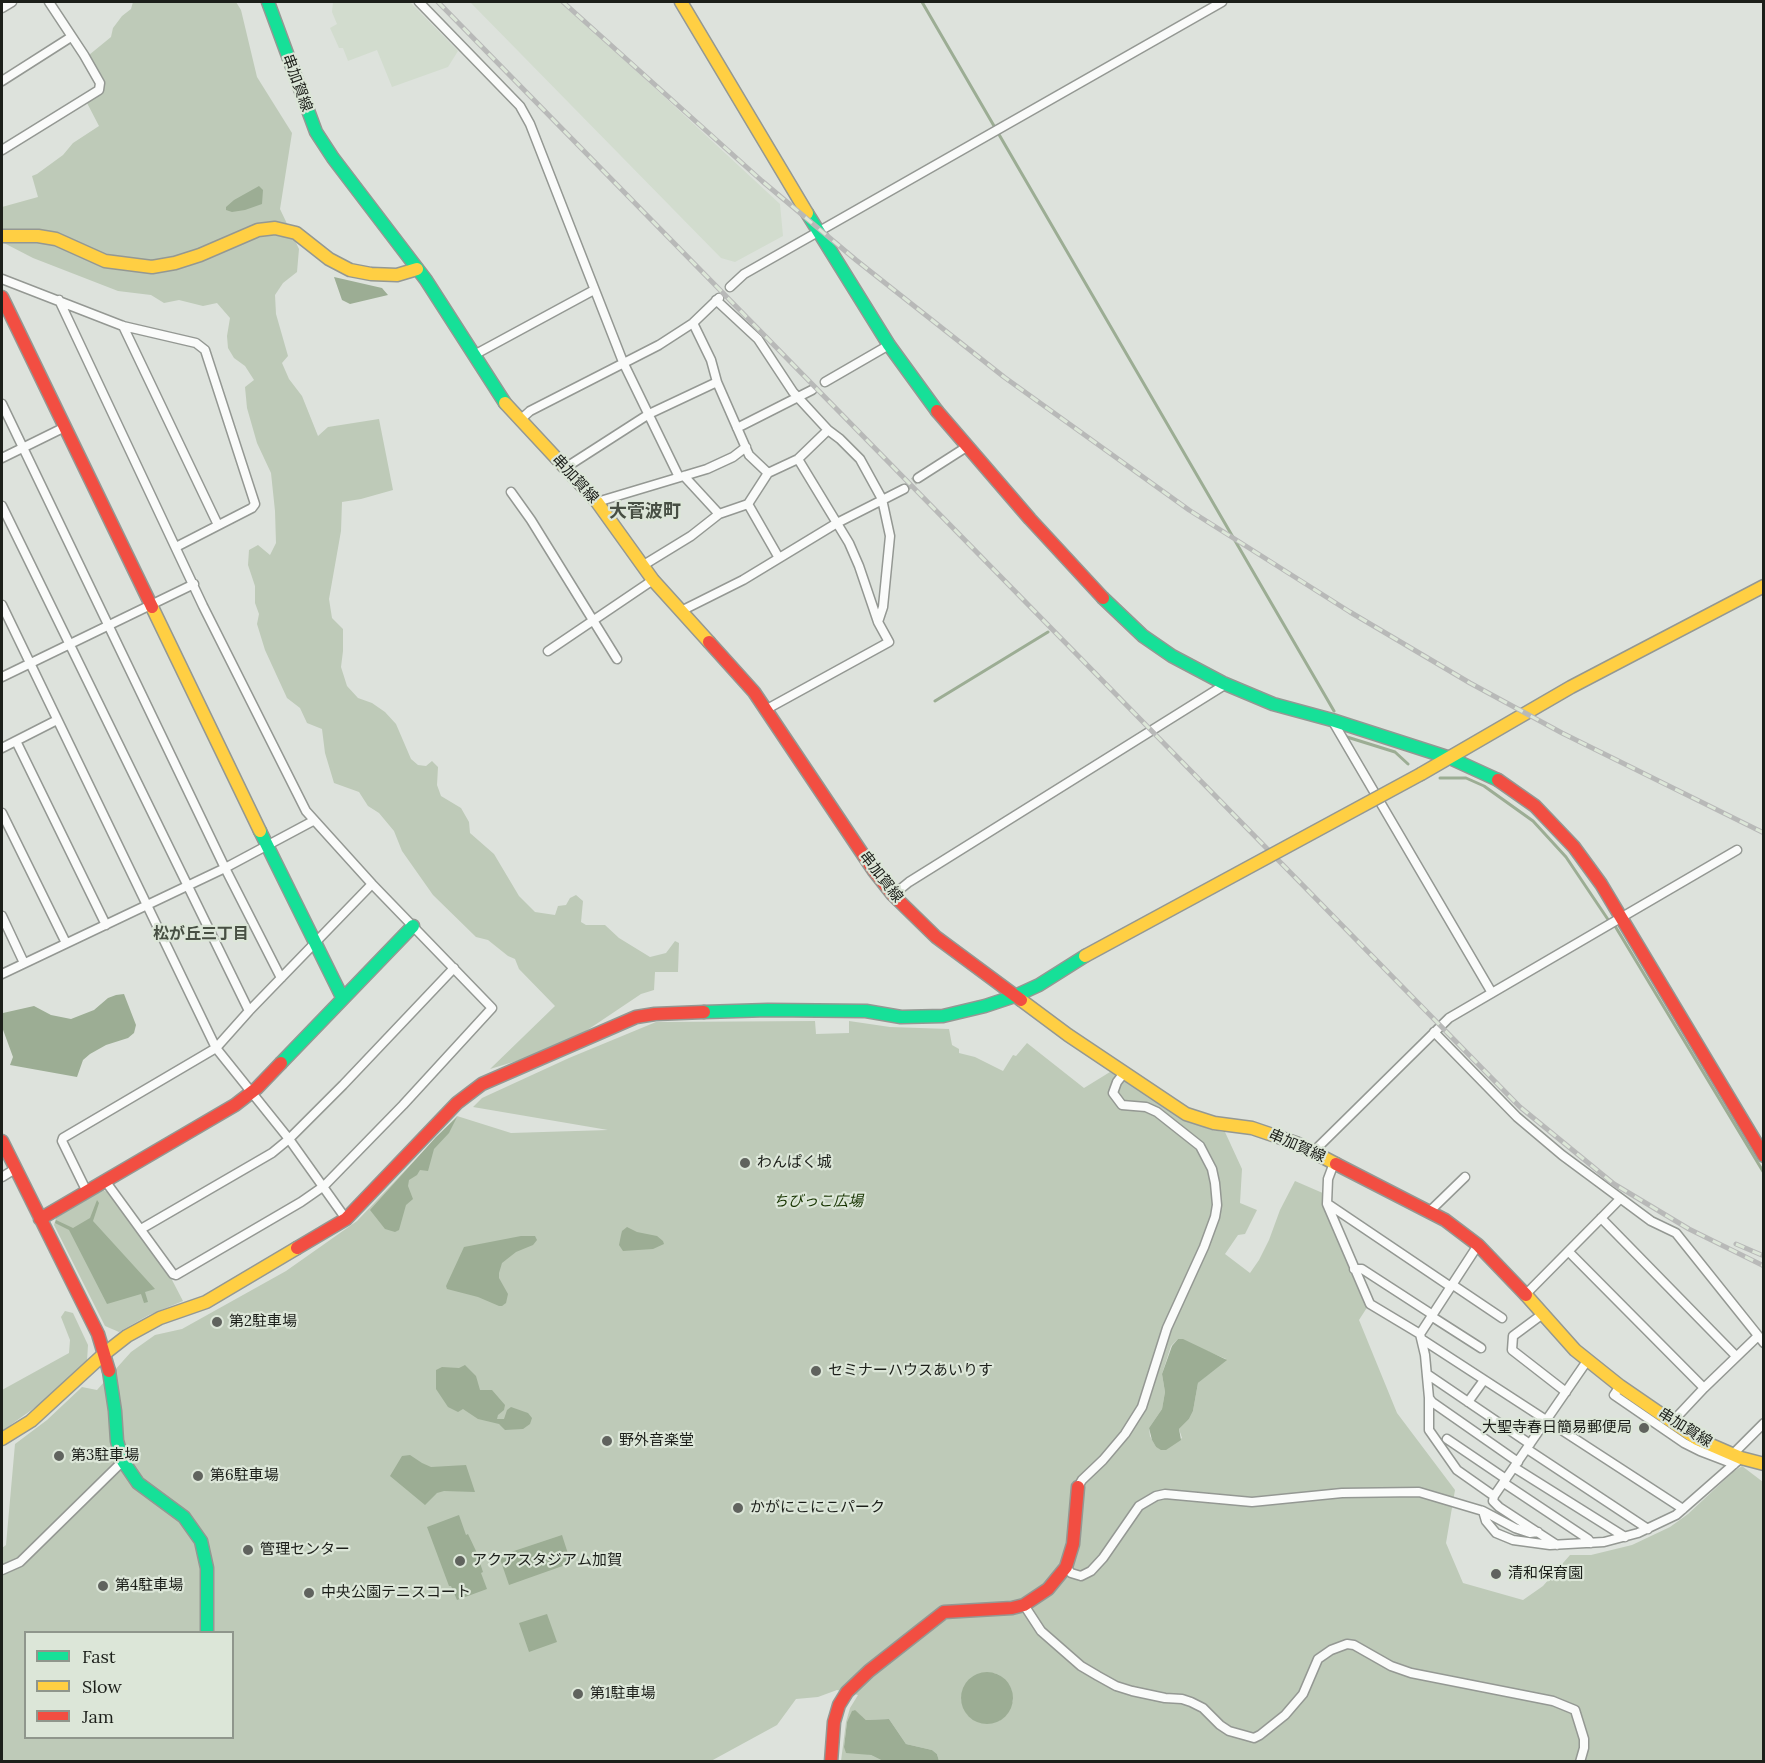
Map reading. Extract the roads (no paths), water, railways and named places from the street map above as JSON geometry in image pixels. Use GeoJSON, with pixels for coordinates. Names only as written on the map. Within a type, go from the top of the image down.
{"type":"FeatureCollection","features":[{"type":"Feature","properties":{"kind":"street"},"geometry":{"type":"LineString","coordinates":[[2,8],[12,2]]}},
{"type":"Feature","properties":{"kind":"street"},"geometry":{"type":"LineString","coordinates":[[2,150],[99,90],[100,83],[49,2]]}},
{"type":"Feature","properties":{"kind":"street","name":"串加賀線"},"geometry":{"type":"LineString","coordinates":[[268,2],[316,132],[333,158],[439,298],[501,398],[597,502],[653,580],[731,665],[767,709],[874,871],[893,894],[936,937],[1015,996],[1186,1114],[1214,1123],[1252,1128],[1278,1135],[1381,1189],[1430,1211],[1478,1245],[1544,1313],[1575,1350],[1620,1386],[1697,1438],[1736,1459],[1764,1464]]}},
{"type":"Feature","properties":{"kind":"street"},"geometry":{"type":"LineString","coordinates":[[418,2],[520,106],[531,124],[623,362],[682,476],[719,514]]}},
{"type":"Feature","properties":{"kind":"street"},"geometry":{"type":"LineString","coordinates":[[681,2],[818,231],[889,345],[927,399],[1030,519],[1116,612],[1143,636],[1172,656],[1226,684],[1273,705],[1332,720],[1450,758],[1496,779],[1535,806],[1574,847],[1601,884],[1764,1156]]}},
{"type":"Feature","properties":{"kind":"street"},"geometry":{"type":"LineString","coordinates":[[730,287],[744,274],[818,231],[1222,2]]}},
{"type":"Feature","properties":{"kind":"street"},"geometry":{"type":"LineString","coordinates":[[2,81],[71,37]]}},
{"type":"Feature","properties":{"kind":"street"},"geometry":{"type":"LineString","coordinates":[[2,236],[56,238],[105,261],[152,267],[200,255],[258,230],[275,228],[296,233],[329,259],[350,270],[397,275],[417,269]]}},
{"type":"Feature","properties":{"kind":"street"},"geometry":{"type":"LineString","coordinates":[[2,279],[123,326],[196,344],[205,350],[255,504],[252,508],[177,547]]}},
{"type":"Feature","properties":{"kind":"street"},"geometry":{"type":"LineString","coordinates":[[474,355],[594,290]]}},
{"type":"Feature","properties":{"kind":"street"},"geometry":{"type":"LineString","coordinates":[[2,297],[342,997]]}},
{"type":"Feature","properties":{"kind":"street"},"geometry":{"type":"LineString","coordinates":[[520,420],[530,411],[659,345],[693,323],[717,299],[758,339],[798,397],[828,430],[860,459],[882,499],[890,536],[883,607],[878,622]]}},
{"type":"Feature","properties":{"kind":"street"},"geometry":{"type":"LineString","coordinates":[[59,300],[194,584],[306,811],[372,884],[492,1008],[324,1186],[301,1202],[176,1275],[106,1182]]}},
{"type":"Feature","properties":{"kind":"street"},"geometry":{"type":"LineString","coordinates":[[693,323],[711,360],[717,382],[749,455],[768,473]]}},
{"type":"Feature","properties":{"kind":"street"},"geometry":{"type":"LineString","coordinates":[[123,326],[218,525]]}},
{"type":"Feature","properties":{"kind":"street"},"geometry":{"type":"LineString","coordinates":[[825,382],[889,345]]}},
{"type":"Feature","properties":{"kind":"street"},"geometry":{"type":"LineString","coordinates":[[565,468],[649,414],[717,382]]}},
{"type":"Feature","properties":{"kind":"street"},"geometry":{"type":"LineString","coordinates":[[737,428],[812,390]]}},
{"type":"Feature","properties":{"kind":"street"},"geometry":{"type":"LineString","coordinates":[[2,404],[225,868],[281,978]]}},
{"type":"Feature","properties":{"kind":"street"},"geometry":{"type":"LineString","coordinates":[[2,458],[65,427]]}},
{"type":"Feature","properties":{"kind":"street"},"geometry":{"type":"LineString","coordinates":[[642,566],[691,536],[719,514],[748,504],[768,473],[798,459],[828,430]]}},
{"type":"Feature","properties":{"kind":"street"},"geometry":{"type":"LineString","coordinates":[[918,478],[968,446]]}},
{"type":"Feature","properties":{"kind":"street"},"geometry":{"type":"LineString","coordinates":[[597,502],[707,469],[733,457],[746,447]]}},
{"type":"Feature","properties":{"kind":"street"},"geometry":{"type":"LineString","coordinates":[[767,709],[889,642],[878,622],[859,566],[837,523],[798,459]]}},
{"type":"Feature","properties":{"kind":"street"},"geometry":{"type":"LineString","coordinates":[[681,611],[743,580],[837,523],[904,489]]}},
{"type":"Feature","properties":{"kind":"street"},"geometry":{"type":"LineString","coordinates":[[511,492],[531,520],[617,659]]}},
{"type":"Feature","properties":{"kind":"street"},"geometry":{"type":"LineString","coordinates":[[748,504],[779,558]]}},
{"type":"Feature","properties":{"kind":"street"},"geometry":{"type":"LineString","coordinates":[[2,506],[249,1011]]}},
{"type":"Feature","properties":{"kind":"street"},"geometry":{"type":"LineString","coordinates":[[548,651],[653,580]]}},
{"type":"Feature","properties":{"kind":"street"},"geometry":{"type":"LineString","coordinates":[[2,677],[194,584]]}},
{"type":"Feature","properties":{"kind":"street"},"geometry":{"type":"LineString","coordinates":[[2,1439],[31,1421],[104,1353],[138,1329],[160,1318],[206,1302],[346,1219],[457,1103],[482,1084],[636,1017],[656,1014],[768,1010],[866,1011],[901,1017],[943,1016],[986,1006],[1015,996],[1039,985],[1086,956],[1450,758],[1571,687],[1764,586]]}},
{"type":"Feature","properties":{"kind":"street"},"geometry":{"type":"LineString","coordinates":[[2,606],[216,1048],[289,1138],[346,1219]]}},
{"type":"Feature","properties":{"kind":"street"},"geometry":{"type":"LineString","coordinates":[[893,894],[1226,684]]}},
{"type":"Feature","properties":{"kind":"street"},"geometry":{"type":"LineString","coordinates":[[2,748],[57,720]]}},
{"type":"Feature","properties":{"kind":"street"},"geometry":{"type":"LineString","coordinates":[[1332,720],[1492,993]]}},
{"type":"Feature","properties":{"kind":"street"},"geometry":{"type":"LineString","coordinates":[[16,741],[106,925]]}},
{"type":"Feature","properties":{"kind":"street"},"geometry":{"type":"LineString","coordinates":[[2,813],[66,944]]}},
{"type":"Feature","properties":{"kind":"street"},"geometry":{"type":"LineString","coordinates":[[2,974],[225,868],[314,821]]}},
{"type":"Feature","properties":{"kind":"street"},"geometry":{"type":"LineString","coordinates":[[1313,1152],[1449,1018],[1737,849]]}},
{"type":"Feature","properties":{"kind":"street"},"geometry":{"type":"LineString","coordinates":[[87,1192],[62,1141],[63,1138],[216,1048],[372,884]]}},
{"type":"Feature","properties":{"kind":"street"},"geometry":{"type":"LineString","coordinates":[[2,916],[24,963]]}},
{"type":"Feature","properties":{"kind":"street"},"geometry":{"type":"LineString","coordinates":[[40,1219],[235,1105],[252,1092],[272,1074],[342,997],[413,926]]}},
{"type":"Feature","properties":{"kind":"street"},"geometry":{"type":"LineString","coordinates":[[141,1229],[272,1153],[343,1085],[454,968]]}},
{"type":"Feature","properties":{"kind":"street"},"geometry":{"type":"LineString","coordinates":[[1434,1032],[1517,1117],[1562,1155],[1651,1221],[1676,1233],[1761,1340],[1736,1356],[1673,1421]]}},
{"type":"Feature","properties":{"kind":"street"},"geometry":{"type":"LineString","coordinates":[[831,1761],[834,1722],[839,1704],[847,1692],[869,1671],[944,1612],[1000,1610],[1024,1605],[1048,1589],[1066,1567],[1072,1544],[1078,1487],[1125,1434],[1142,1407],[1167,1328],[1204,1247],[1217,1205],[1212,1168],[1200,1146],[1157,1112],[1146,1107],[1122,1105],[1113,1093],[1124,1073]]}},
{"type":"Feature","properties":{"kind":"street"},"geometry":{"type":"LineString","coordinates":[[2,1141],[98,1334],[104,1353],[115,1411],[117,1441],[123,1461],[138,1483],[184,1517],[201,1541],[207,1568],[207,1631]]}},
{"type":"Feature","properties":{"kind":"street"},"geometry":{"type":"LineString","coordinates":[[1334,1163],[1328,1179],[1328,1204],[1370,1304],[1683,1509]]}},
{"type":"Feature","properties":{"kind":"street"},"geometry":{"type":"LineString","coordinates":[[2,1177],[15,1170]]}},
{"type":"Feature","properties":{"kind":"street"},"geometry":{"type":"LineString","coordinates":[[1430,1211],[1466,1177]]}},
{"type":"Feature","properties":{"kind":"street"},"geometry":{"type":"LineString","coordinates":[[1526,1294],[1620,1198]]}},
{"type":"Feature","properties":{"kind":"street"},"geometry":{"type":"LineString","coordinates":[[1328,1204],[1502,1318]]}},
{"type":"Feature","properties":{"kind":"street"},"geometry":{"type":"LineString","coordinates":[[1601,1218],[1736,1356]]}},
{"type":"Feature","properties":{"kind":"street"},"geometry":{"type":"LineString","coordinates":[[1478,1245],[1421,1337],[1427,1374],[1429,1430],[1457,1470],[1494,1496]]}},
{"type":"Feature","properties":{"kind":"street"},"geometry":{"type":"LineString","coordinates":[[1569,1251],[1704,1388]]}},
{"type":"Feature","properties":{"kind":"street"},"geometry":{"type":"LineString","coordinates":[[1354,1269],[1362,1269],[1481,1348]]}},
{"type":"Feature","properties":{"kind":"street"},"geometry":{"type":"LineString","coordinates":[[1544,1313],[1513,1336],[1512,1350],[1566,1392]]}},
{"type":"Feature","properties":{"kind":"street"},"geometry":{"type":"LineString","coordinates":[[1557,1545],[1493,1501],[1494,1496],[1587,1361]]}},
{"type":"Feature","properties":{"kind":"street"},"geometry":{"type":"LineString","coordinates":[[1427,1374],[1648,1529]]}},
{"type":"Feature","properties":{"kind":"street"},"geometry":{"type":"LineString","coordinates":[[1468,1402],[1484,1380]]}},
{"type":"Feature","properties":{"kind":"street"},"geometry":{"type":"LineString","coordinates":[[1620,1386],[1614,1395],[1684,1443],[1700,1452],[1736,1459]]}},
{"type":"Feature","properties":{"kind":"street"},"geometry":{"type":"LineString","coordinates":[[1429,1398],[1436,1406],[1517,1465],[1625,1537]]}},
{"type":"Feature","properties":{"kind":"street"},"geometry":{"type":"LineString","coordinates":[[1483,1511],[1486,1521],[1496,1533],[1522,1542],[1557,1545],[1591,1544],[1625,1537],[1667,1520],[1683,1509],[1736,1459],[1764,1423]]}},
{"type":"Feature","properties":{"kind":"street"},"geometry":{"type":"LineString","coordinates":[[1447,1439],[1588,1539],[1591,1544]]}},
{"type":"Feature","properties":{"kind":"street"},"geometry":{"type":"LineString","coordinates":[[2,1570],[20,1562],[123,1461]]}},
{"type":"Feature","properties":{"kind":"street"},"geometry":{"type":"LineString","coordinates":[[1066,1567],[1077,1575],[1086,1575],[1103,1558],[1139,1506],[1155,1496],[1165,1494],[1252,1502],[1342,1493],[1419,1492],[1483,1511],[1515,1528],[1530,1533],[1539,1532]]}},
{"type":"Feature","properties":{"kind":"street"},"geometry":{"type":"LineString","coordinates":[[1024,1605],[1041,1631],[1081,1666],[1116,1686],[1191,1702],[1203,1708],[1229,1731],[1254,1738],[1260,1735],[1285,1715],[1303,1694],[1318,1659],[1330,1650],[1347,1644],[1354,1645],[1391,1666],[1411,1673],[1553,1701],[1575,1710],[1584,1739],[1581,1761]]}},
{"type":"Feature","properties":{"kind":"waterway"},"geometry":{"type":"LineString","coordinates":[[922,2],[1334,711]]}},
{"type":"Feature","properties":{"kind":"waterway"},"geometry":{"type":"LineString","coordinates":[[935,701],[1048,632]]}},
{"type":"Feature","properties":{"kind":"waterway"},"geometry":{"type":"LineString","coordinates":[[1347,737],[1395,752],[1408,764]]}},
{"type":"Feature","properties":{"kind":"waterway"},"geometry":{"type":"LineString","coordinates":[[1440,778],[1466,778],[1484,786],[1533,821],[1566,857],[1609,921]]}},
{"type":"Feature","properties":{"kind":"waterway"},"geometry":{"type":"LineString","coordinates":[[1615,926],[1764,1173]]}},
{"type":"Feature","properties":{"kind":"tunnel"},"geometry":{"type":"LineString","coordinates":[[719,298],[730,287]]}},
{"type":"Feature","properties":{"kind":"tunnel"},"geometry":{"type":"LineString","coordinates":[[904,489],[918,478]]}},
{"type":"Feature","properties":{"kind":"railway"},"geometry":{"type":"LineString","coordinates":[[438,2],[1520,1107],[1614,1184],[1689,1229],[1764,1266]]}},
{"type":"Feature","properties":{"kind":"railway"},"geometry":{"type":"LineString","coordinates":[[563,2],[762,181],[856,260],[1004,377],[1189,510],[1350,612],[1470,683],[1562,733],[1764,833]]}},
{"type":"Feature","properties":{"kind":"railway"},"geometry":{"type":"LineString","coordinates":[[1736,1244],[1764,1256]]}},
{"type":"Feature","properties":{"kind":"place","name":"わんぱく城"},"geometry":{"type":"Point","coordinates":[745,1163]}},
{"type":"Feature","properties":{"kind":"place","name":"第2駐車場"},"geometry":{"type":"Point","coordinates":[217,1322]}},
{"type":"Feature","properties":{"kind":"place","name":"セミナーハウスあいりす"},"geometry":{"type":"Point","coordinates":[816,1371]}},
{"type":"Feature","properties":{"kind":"place","name":"大聖寺春日簡易郵便局"},"geometry":{"type":"Point","coordinates":[1644,1428]}},
{"type":"Feature","properties":{"kind":"place","name":"野外音楽堂"},"geometry":{"type":"Point","coordinates":[607,1441]}},
{"type":"Feature","properties":{"kind":"place","name":"第3駐車場"},"geometry":{"type":"Point","coordinates":[59,1456]}},
{"type":"Feature","properties":{"kind":"place","name":"第6駐車場"},"geometry":{"type":"Point","coordinates":[198,1476]}},
{"type":"Feature","properties":{"kind":"place","name":"かがにこにこパーク"},"geometry":{"type":"Point","coordinates":[738,1508]}},
{"type":"Feature","properties":{"kind":"place","name":"管理センター"},"geometry":{"type":"Point","coordinates":[248,1550]}},
{"type":"Feature","properties":{"kind":"place","name":"アクアスタジアム加賀"},"geometry":{"type":"Point","coordinates":[460,1561]}},
{"type":"Feature","properties":{"kind":"place","name":"清和保育園"},"geometry":{"type":"Point","coordinates":[1496,1574]}},
{"type":"Feature","properties":{"kind":"place","name":"第4駐車場"},"geometry":{"type":"Point","coordinates":[103,1586]}},
{"type":"Feature","properties":{"kind":"place","name":"中央公園テニスコート"},"geometry":{"type":"Point","coordinates":[309,1593]}},
{"type":"Feature","properties":{"kind":"place","name":"第1駐車場"},"geometry":{"type":"Point","coordinates":[578,1694]}},
{"type":"Feature","properties":{"kind":"district","name":"大菅波町"},"geometry":{"type":"Point","coordinates":[645,512]}},
{"type":"Feature","properties":{"kind":"district","name":"松が丘三丁目"},"geometry":{"type":"Point","coordinates":[201,934]}},
{"type":"Feature","properties":{"kind":"park label","name":"ちびっこ広場"},"geometry":{"type":"Point","coordinates":[818,1202]}}]}
